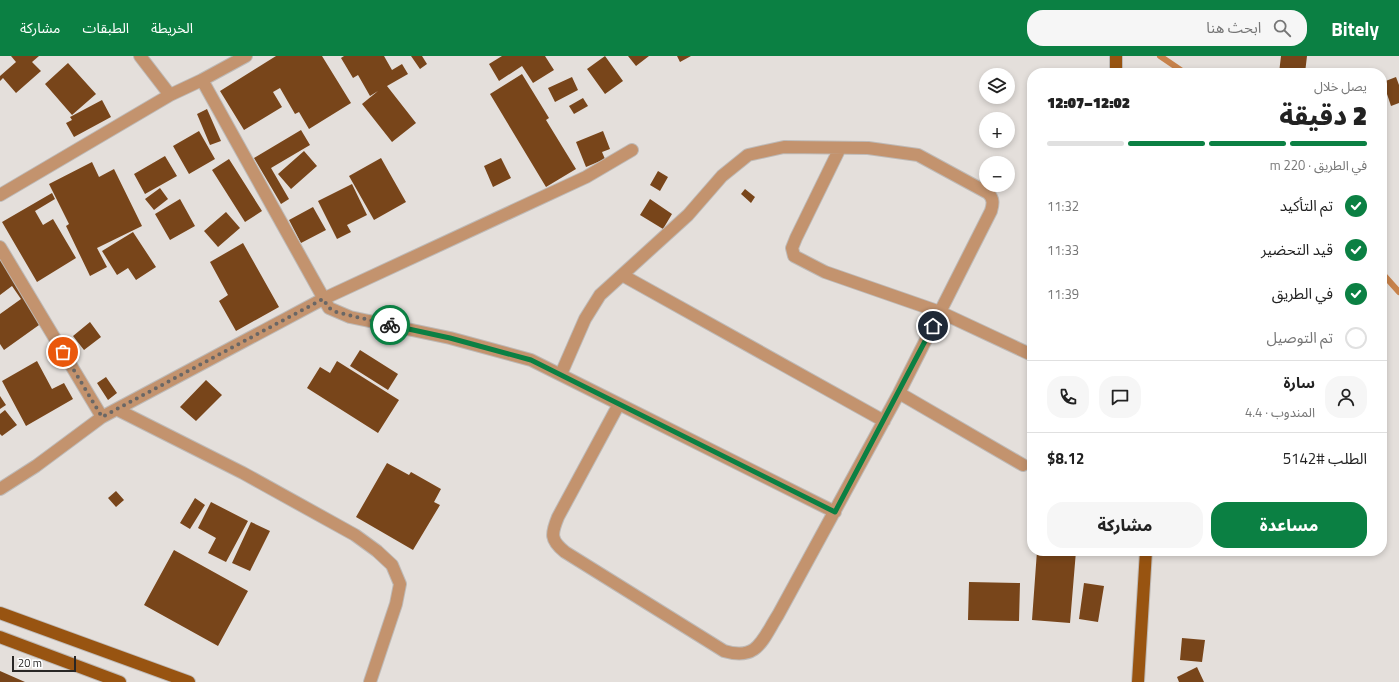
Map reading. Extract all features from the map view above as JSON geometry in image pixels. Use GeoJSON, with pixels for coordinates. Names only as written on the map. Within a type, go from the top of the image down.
{"type":"FeatureCollection","features":[{"type":"Feature","properties":{"kind":"main road"},"geometry":{"type":"LineString","coordinates":[[1116,56],[1116,68]]}},
{"type":"Feature","properties":{"kind":"main road"},"geometry":{"type":"LineString","coordinates":[[1138,682],[1146,556]]}},
{"type":"Feature","properties":{"kind":"main road"},"geometry":{"type":"LineString","coordinates":[[0,613],[189,682]]}},
{"type":"Feature","properties":{"kind":"main road"},"geometry":{"type":"LineString","coordinates":[[0,637],[120,682]]}},
{"type":"Feature","properties":{"kind":"street"},"geometry":{"type":"LineString","coordinates":[[140,56],[170,95]]}},
{"type":"Feature","properties":{"kind":"street"},"geometry":{"type":"LineString","coordinates":[[0,195],[170,95],[202,80],[246,56]]}},
{"type":"Feature","properties":{"kind":"street"},"geometry":{"type":"LineString","coordinates":[[202,80],[329,308],[336,312],[450,338],[531,360],[835,512]]}},
{"type":"Feature","properties":{"kind":"street"},"geometry":{"type":"LineString","coordinates":[[560,374],[585,318],[600,295],[688,215],[722,176],[748,155],[784,147],[868,148],[918,155],[991,196],[993,202],[991,211],[899,393],[778,615],[757,647],[748,653],[738,655],[724,650],[565,552],[553,539],[553,529],[558,517],[619,404]]}},
{"type":"Feature","properties":{"kind":"street"},"geometry":{"type":"LineString","coordinates":[[840,148],[796,238],[792,248],[794,256],[825,272],[940,312],[1027,353]]}},
{"type":"Feature","properties":{"kind":"street"},"geometry":{"type":"LineString","coordinates":[[0,489],[36,466],[102,417],[118,410],[323,299],[586,177],[632,150]]}},
{"type":"Feature","properties":{"kind":"street"},"geometry":{"type":"LineString","coordinates":[[0,247],[102,417]]}},
{"type":"Feature","properties":{"kind":"street"},"geometry":{"type":"LineString","coordinates":[[622,275],[884,420]]}},
{"type":"Feature","properties":{"kind":"street"},"geometry":{"type":"LineString","coordinates":[[899,393],[1023,465]]}},
{"type":"Feature","properties":{"kind":"street"},"geometry":{"type":"LineString","coordinates":[[118,410],[243,473],[355,534],[378,551],[392,565],[400,584],[396,604],[370,682]]}},
{"type":"Feature","properties":{"kind":"building"},"geometry":{"type":"Polygon","coordinates":[[[11,56],[39,56],[32,62],[41,71],[16,93],[3,78],[0,81],[0,76],[16,62],[11,56]]]}},
{"type":"Feature","properties":{"kind":"building"},"geometry":{"type":"Polygon","coordinates":[[[276,56],[322,56],[351,103],[309,129],[299,112],[295,114],[280,88],[273,92],[282,107],[244,130],[220,91],[276,56]]]}},
{"type":"Feature","properties":{"kind":"building"},"geometry":{"type":"Polygon","coordinates":[[[344,56],[384,56],[392,70],[402,64],[408,74],[387,86],[416,123],[392,142],[362,104],[378,91],[370,96],[358,75],[353,78],[341,58],[344,56]]]}},
{"type":"Feature","properties":{"kind":"building"},"geometry":{"type":"Polygon","coordinates":[[[411,56],[422,56],[427,64],[420,69],[411,56]]]}},
{"type":"Feature","properties":{"kind":"building"},"geometry":{"type":"Polygon","coordinates":[[[502,56],[545,56],[554,70],[533,83],[522,66],[499,81],[489,64],[502,56]]]}},
{"type":"Feature","properties":{"kind":"building"},"geometry":{"type":"Polygon","coordinates":[[[605,56],[623,81],[605,94],[587,69],[605,56]]]}},
{"type":"Feature","properties":{"kind":"building"},"geometry":{"type":"Polygon","coordinates":[[[628,56],[649,56],[636,66],[628,56]]]}},
{"type":"Feature","properties":{"kind":"building"},"geometry":{"type":"Polygon","coordinates":[[[677,56],[691,56],[680,62],[677,56]]]}},
{"type":"Feature","properties":{"kind":"building"},"geometry":{"type":"Polygon","coordinates":[[[1281,56],[1307,56],[1306,68],[1280,68],[1281,56]]]}},
{"type":"Feature","properties":{"kind":"building"},"geometry":{"type":"Polygon","coordinates":[[[68,63],[96,94],[72,115],[45,84],[68,63]]]}},
{"type":"Feature","properties":{"kind":"building"},"geometry":{"type":"Polygon","coordinates":[[[522,74],[549,118],[546,120],[576,169],[546,187],[490,94],[522,74]]]}},
{"type":"Feature","properties":{"kind":"building"},"geometry":{"type":"Polygon","coordinates":[[[572,77],[578,90],[555,102],[548,88],[572,77]]]}},
{"type":"Feature","properties":{"kind":"building"},"geometry":{"type":"Polygon","coordinates":[[[1396,77],[1399,85],[1399,103],[1391,106],[1387,94],[1387,80],[1396,77]]]}},
{"type":"Feature","properties":{"kind":"building"},"geometry":{"type":"Polygon","coordinates":[[[583,98],[588,106],[574,114],[569,106],[583,98]]]}},
{"type":"Feature","properties":{"kind":"building"},"geometry":{"type":"Polygon","coordinates":[[[102,100],[111,117],[74,137],[66,123],[72,120],[70,117],[102,100]]]}},
{"type":"Feature","properties":{"kind":"building"},"geometry":{"type":"Polygon","coordinates":[[[207,109],[221,141],[210,145],[197,114],[207,109]]]}},
{"type":"Feature","properties":{"kind":"building"},"geometry":{"type":"Polygon","coordinates":[[[301,130],[310,145],[271,168],[289,199],[281,204],[254,158],[301,130]]]}},
{"type":"Feature","properties":{"kind":"building"},"geometry":{"type":"Polygon","coordinates":[[[199,131],[215,159],[189,174],[173,146],[199,131]]]}},
{"type":"Feature","properties":{"kind":"building"},"geometry":{"type":"Polygon","coordinates":[[[603,131],[610,149],[602,152],[605,159],[586,167],[576,142],[603,131]]]}},
{"type":"Feature","properties":{"kind":"building"},"geometry":{"type":"Polygon","coordinates":[[[304,151],[317,166],[291,189],[278,174],[304,151]]]}},
{"type":"Feature","properties":{"kind":"building"},"geometry":{"type":"Polygon","coordinates":[[[165,156],[177,176],[145,194],[134,174],[165,156]]]}},
{"type":"Feature","properties":{"kind":"building"},"geometry":{"type":"Polygon","coordinates":[[[381,158],[406,202],[374,220],[349,176],[381,158]]]}},
{"type":"Feature","properties":{"kind":"building"},"geometry":{"type":"Polygon","coordinates":[[[501,158],[511,178],[493,187],[484,166],[501,158]]]}},
{"type":"Feature","properties":{"kind":"building"},"geometry":{"type":"Polygon","coordinates":[[[229,159],[262,211],[245,222],[212,170],[229,159]]]}},
{"type":"Feature","properties":{"kind":"building"},"geometry":{"type":"Polygon","coordinates":[[[92,162],[99,177],[114,169],[142,226],[97,248],[107,267],[90,276],[66,226],[69,224],[49,184],[92,162]]]}},
{"type":"Feature","properties":{"kind":"building"},"geometry":{"type":"Polygon","coordinates":[[[658,171],[668,177],[660,191],[650,185],[658,171]]]}},
{"type":"Feature","properties":{"kind":"building"},"geometry":{"type":"Polygon","coordinates":[[[352,184],[367,215],[347,225],[351,232],[337,239],[318,201],[352,184]]]}},
{"type":"Feature","properties":{"kind":"building"},"geometry":{"type":"Polygon","coordinates":[[[160,188],[168,199],[154,210],[145,199],[160,188]]]}},
{"type":"Feature","properties":{"kind":"building"},"geometry":{"type":"Polygon","coordinates":[[[745,189],[755,197],[751,203],[741,194],[745,189]]]}},
{"type":"Feature","properties":{"kind":"building"},"geometry":{"type":"Polygon","coordinates":[[[52,193],[55,199],[35,211],[43,225],[53,219],[76,258],[37,282],[2,222],[52,193]]]}},
{"type":"Feature","properties":{"kind":"building"},"geometry":{"type":"Polygon","coordinates":[[[180,199],[195,226],[170,240],[155,214],[180,199]]]}},
{"type":"Feature","properties":{"kind":"building"},"geometry":{"type":"Polygon","coordinates":[[[650,199],[672,214],[663,229],[640,215],[650,199]]]}},
{"type":"Feature","properties":{"kind":"building"},"geometry":{"type":"Polygon","coordinates":[[[313,207],[326,230],[301,243],[289,220],[313,207]]]}},
{"type":"Feature","properties":{"kind":"building"},"geometry":{"type":"Polygon","coordinates":[[[226,212],[240,228],[218,247],[204,231],[226,212]]]}},
{"type":"Feature","properties":{"kind":"building"},"geometry":{"type":"Polygon","coordinates":[[[133,232],[156,267],[136,280],[128,268],[117,275],[102,251],[133,232]]]}},
{"type":"Feature","properties":{"kind":"building"},"geometry":{"type":"Polygon","coordinates":[[[243,243],[279,307],[236,331],[219,301],[228,295],[210,262],[243,243]]]}},
{"type":"Feature","properties":{"kind":"building"},"geometry":{"type":"Polygon","coordinates":[[[0,255],[46,320],[4,350],[0,344],[0,314],[21,299],[12,286],[0,295],[0,255]]]}},
{"type":"Feature","properties":{"kind":"building"},"geometry":{"type":"Polygon","coordinates":[[[90,322],[101,337],[84,350],[73,336],[90,322]]]}},
{"type":"Feature","properties":{"kind":"building"},"geometry":{"type":"Polygon","coordinates":[[[360,350],[398,374],[388,390],[350,366],[360,350]]]}},
{"type":"Feature","properties":{"kind":"building"},"geometry":{"type":"Polygon","coordinates":[[[37,361],[52,389],[64,383],[73,399],[26,426],[2,381],[37,361]]]}},
{"type":"Feature","properties":{"kind":"building"},"geometry":{"type":"Polygon","coordinates":[[[337,361],[399,400],[378,433],[307,388],[320,367],[330,373],[337,361]]]}},
{"type":"Feature","properties":{"kind":"building"},"geometry":{"type":"Polygon","coordinates":[[[106,377],[117,393],[108,400],[97,383],[106,377]]]}},
{"type":"Feature","properties":{"kind":"building"},"geometry":{"type":"Polygon","coordinates":[[[206,380],[222,395],[196,421],[180,407],[206,380]]]}},
{"type":"Feature","properties":{"kind":"building"},"geometry":{"type":"Polygon","coordinates":[[[0,396],[6,405],[0,409],[0,396]]]}},
{"type":"Feature","properties":{"kind":"building"},"geometry":{"type":"Polygon","coordinates":[[[5,410],[17,425],[2,436],[0,434],[0,414],[5,410]]]}},
{"type":"Feature","properties":{"kind":"building"},"geometry":{"type":"Polygon","coordinates":[[[387,463],[409,475],[411,472],[441,489],[434,502],[440,505],[413,550],[356,517],[387,463]]]}},
{"type":"Feature","properties":{"kind":"building"},"geometry":{"type":"Polygon","coordinates":[[[116,491],[124,500],[116,507],[108,498],[116,491]]]}},
{"type":"Feature","properties":{"kind":"building"},"geometry":{"type":"Polygon","coordinates":[[[195,498],[205,505],[190,529],[180,523],[195,498]]]}},
{"type":"Feature","properties":{"kind":"building"},"geometry":{"type":"Polygon","coordinates":[[[211,502],[248,521],[226,562],[208,553],[216,538],[198,528],[211,502]]]}},
{"type":"Feature","properties":{"kind":"building"},"geometry":{"type":"Polygon","coordinates":[[[251,522],[270,531],[250,571],[232,563],[251,522]]]}},
{"type":"Feature","properties":{"kind":"building"},"geometry":{"type":"Polygon","coordinates":[[[174,550],[248,591],[218,646],[144,605],[174,550]]]}},
{"type":"Feature","properties":{"kind":"building"},"geometry":{"type":"Polygon","coordinates":[[[1037,556],[1076,556],[1070,623],[1032,620],[1037,556]]]}},
{"type":"Feature","properties":{"kind":"building"},"geometry":{"type":"Polygon","coordinates":[[[969,582],[1020,583],[1019,621],[968,620],[969,582]]]}},
{"type":"Feature","properties":{"kind":"building"},"geometry":{"type":"Polygon","coordinates":[[[1084,583],[1104,586],[1098,622],[1079,619],[1084,583]]]}},
{"type":"Feature","properties":{"kind":"building"},"geometry":{"type":"Polygon","coordinates":[[[1182,638],[1205,640],[1202,662],[1180,660],[1182,638]]]}},
{"type":"Feature","properties":{"kind":"building"},"geometry":{"type":"Polygon","coordinates":[[[1197,667],[1204,682],[1179,682],[1177,677],[1197,667]]]}},
{"type":"Feature","properties":{"kind":"building"},"geometry":{"type":"Polygon","coordinates":[[[0,671],[25,682],[0,682],[0,671]]]}},
{"type":"Feature","properties":{"kind":"waterway"},"geometry":{"type":"LineString","coordinates":[[1160,56],[1178,68]]}},
{"type":"Feature","properties":{"kind":"waterway"},"geometry":{"type":"LineString","coordinates":[[1387,279],[1399,292]]}},
{"type":"Feature","properties":{"kind":"way so far"},"geometry":{"type":"LineString","coordinates":[[63,352],[102,417],[118,410],[323,299],[329,308],[336,312],[350,317],[390,325]]}},
{"type":"Feature","properties":{"kind":"route"},"geometry":{"type":"LineString","coordinates":[[390,325],[450,338],[531,360],[835,512],[933,326]]}}]}
